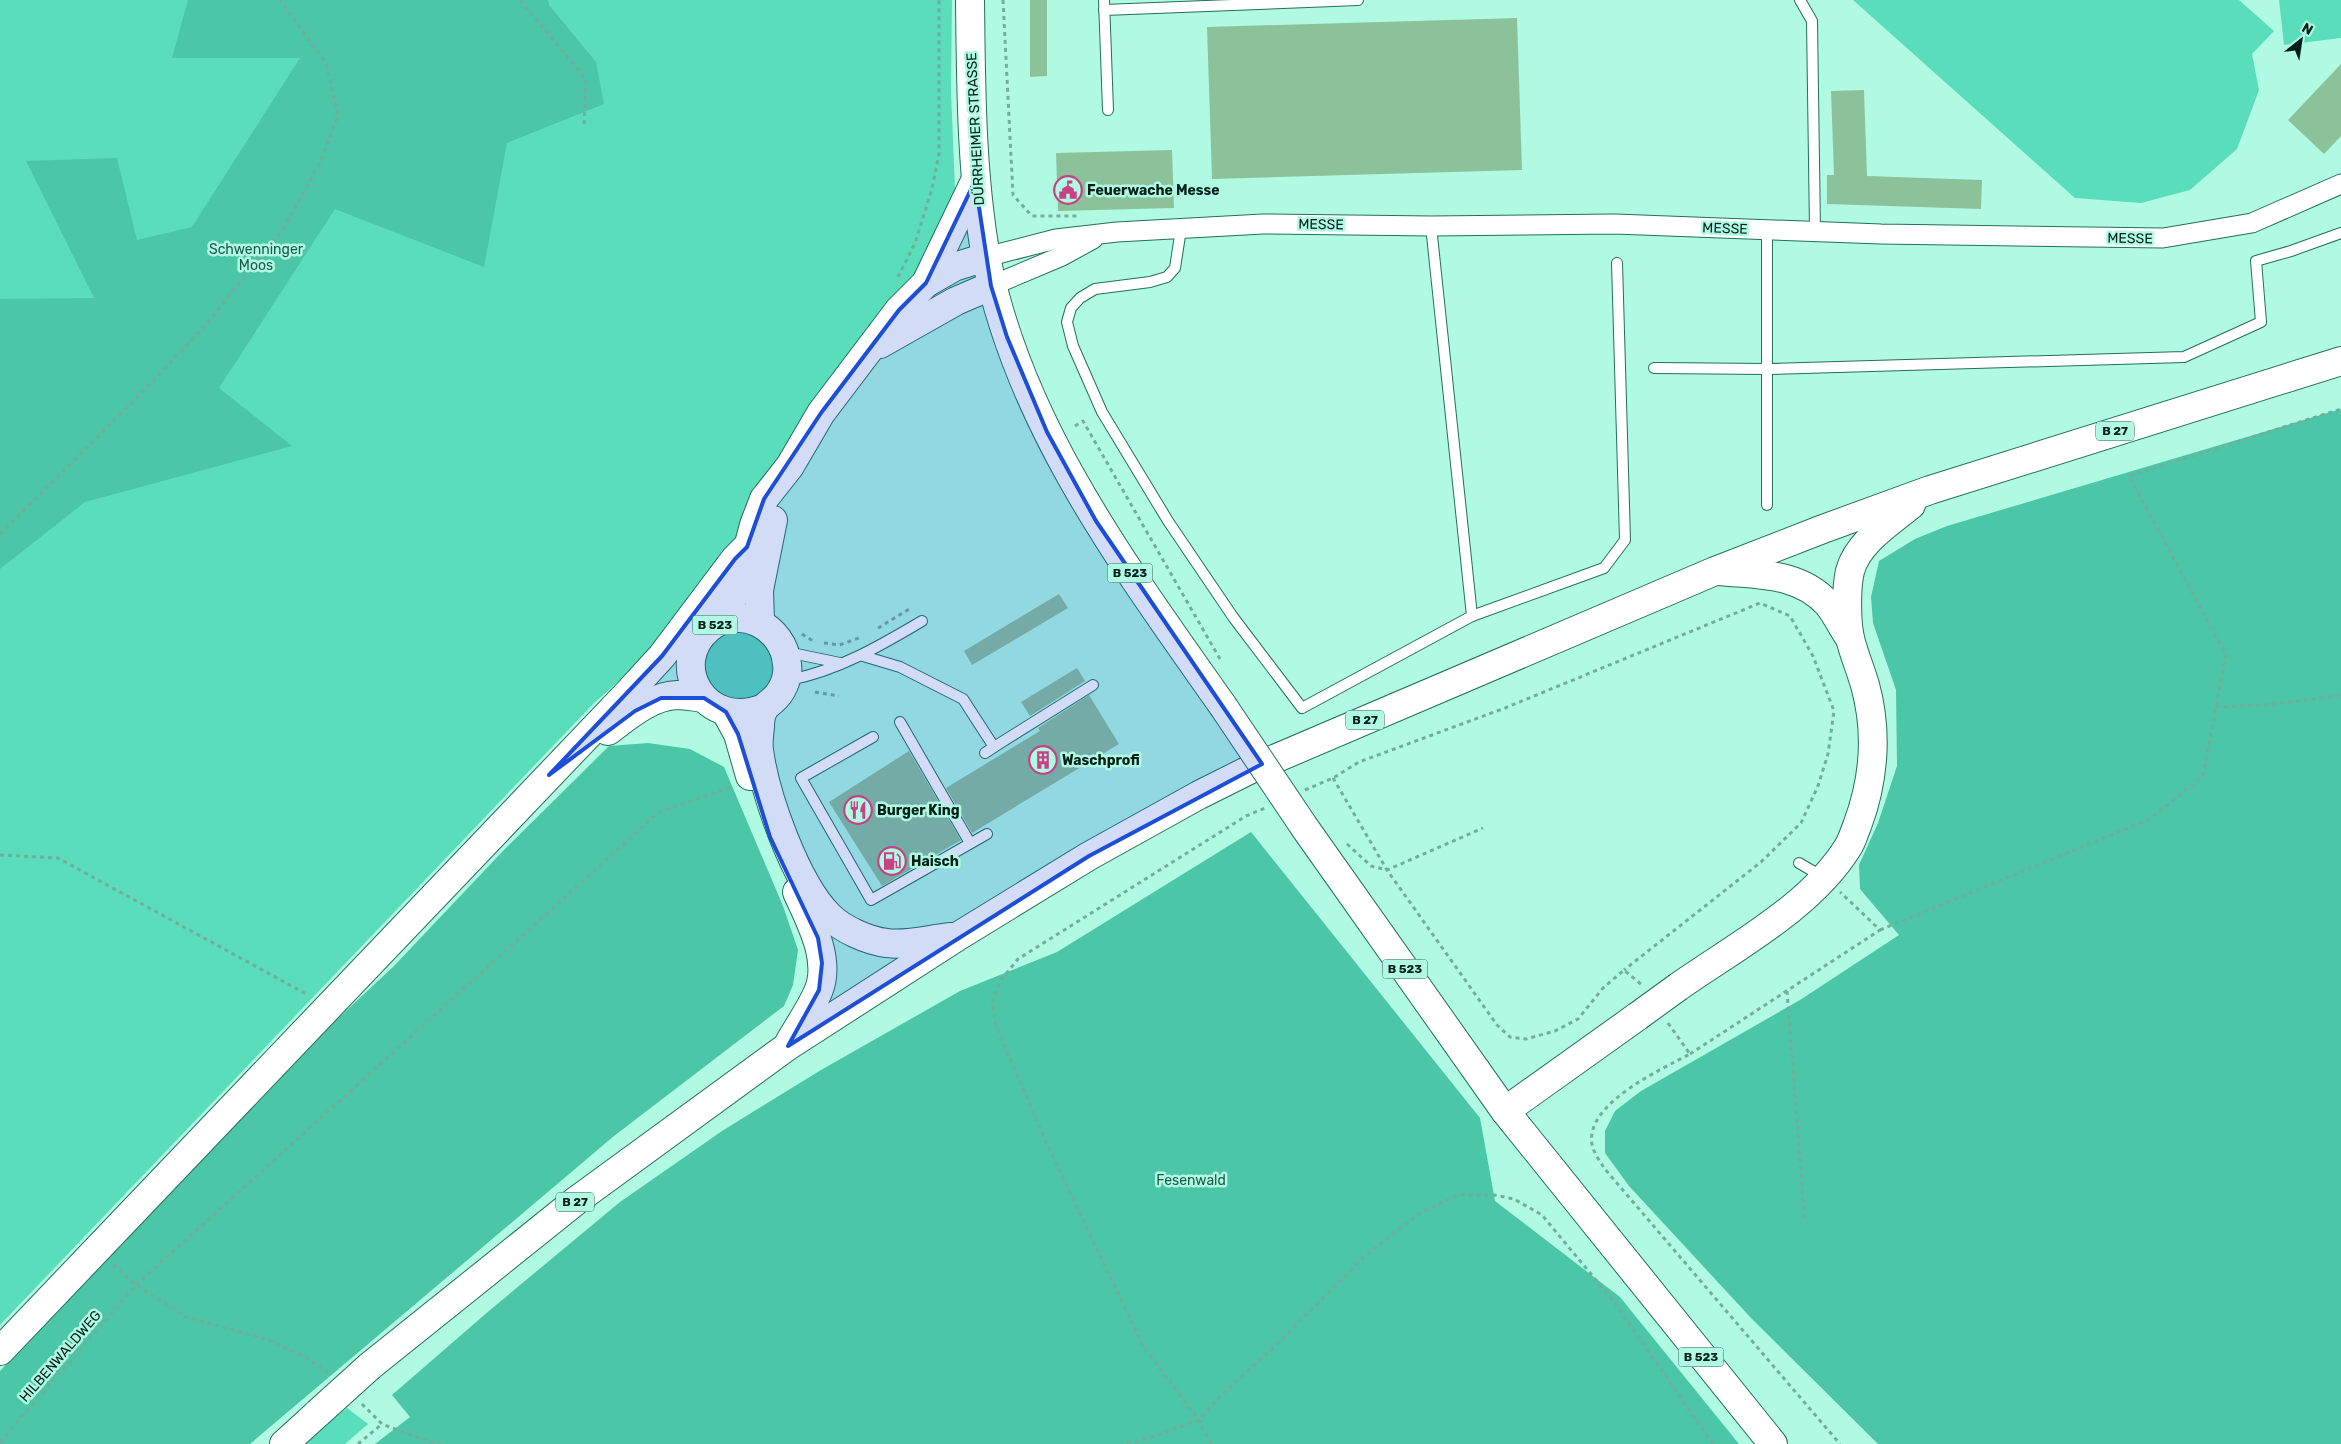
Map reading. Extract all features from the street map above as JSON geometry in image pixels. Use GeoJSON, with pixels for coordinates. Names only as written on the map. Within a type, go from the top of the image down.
{"type":"FeatureCollection","features":[{"type":"Feature","properties":{"kind":"main road","name":"DÜRRHEIMER STRASSE"},"geometry":{"type":"LineString","coordinates":[[970,0],[972,131],[975,181],[986,257]]}},
{"type":"Feature","properties":{"kind":"main road"},"geometry":{"type":"LineString","coordinates":[[926,283],[975,181]]}},
{"type":"Feature","properties":{"kind":"main road"},"geometry":{"type":"LineString","coordinates":[[723,620],[738,586],[748,547],[764,499],[790,466],[821,414],[899,310],[926,283],[954,267],[986,257]]}},
{"type":"Feature","properties":{"kind":"main road","name":"B 523"},"geometry":{"type":"LineString","coordinates":[[986,257],[992,286],[1007,337],[1047,432],[1096,521],[1305,828],[1505,1111],[1773,1444]]}},
{"type":"Feature","properties":{"kind":"main road"},"geometry":{"type":"LineString","coordinates":[[871,349],[956,301],[992,286]]}},
{"type":"Feature","properties":{"kind":"main road","name":"B 27"},"geometry":{"type":"LineString","coordinates":[[284,1444],[370,1366],[577,1200],[788,1046],[1089,856],[1198,794],[1251,768],[1715,570],[1930,490],[2341,361]]}},
{"type":"Feature","properties":{"kind":"main road"},"geometry":{"type":"LineString","coordinates":[[549,775],[647,705],[661,698],[676,695],[715,705],[739,714],[752,713],[764,708],[777,696],[786,681],[793,642],[780,639],[760,622],[759,590],[768,539],[790,466]]}},
{"type":"Feature","properties":{"kind":"main road"},"geometry":{"type":"LineString","coordinates":[[1850,640],[1848,584],[1850,570],[1873,535],[1930,490]]}},
{"type":"Feature","properties":{"kind":"main road"},"geometry":{"type":"LineString","coordinates":[[0,1351],[97,1252],[629,692],[662,656],[735,558],[748,547]]}},
{"type":"Feature","properties":{"kind":"main road"},"geometry":{"type":"LineString","coordinates":[[1505,1111],[1802,901],[1826,878],[1850,845],[1865,805],[1873,761],[1872,726],[1866,687],[1850,640],[1828,604],[1808,588],[1789,578],[1715,570]]}},
{"type":"Feature","properties":{"kind":"main road","name":"B 523"},"geometry":{"type":"LineString","coordinates":[[715,705],[694,684],[691,670],[692,655],[698,640],[709,628],[723,620],[747,619],[760,622]]}},
{"type":"Feature","properties":{"kind":"main road"},"geometry":{"type":"LineString","coordinates":[[629,692],[692,655]]}},
{"type":"Feature","properties":{"kind":"main road"},"geometry":{"type":"LineString","coordinates":[[715,705],[738,734],[770,838],[818,938],[822,963],[819,990],[788,1046]]}},
{"type":"Feature","properties":{"kind":"main road"},"geometry":{"type":"LineString","coordinates":[[764,708],[758,748],[767,790],[790,852],[813,896],[830,916],[856,933],[886,943],[960,936]]}},
{"type":"Feature","properties":{"kind":"street","name":"MESSE"},"geometry":{"type":"LineString","coordinates":[[986,257],[1056,239],[1263,224],[1431,226],[1615,224],[1767,230],[2164,238],[2252,223],[2341,184]]}},
{"type":"Feature","properties":{"kind":"street","name":"MESSE"},"geometry":{"type":"LineString","coordinates":[[992,286],[1062,256],[1101,235]]}},
{"type":"Feature","properties":{"kind":"lane"},"geometry":{"type":"LineString","coordinates":[[1108,110],[1104,5],[1358,0]]}},
{"type":"Feature","properties":{"kind":"lane"},"geometry":{"type":"LineString","coordinates":[[1800,0],[1812,21],[1815,231]]}},
{"type":"Feature","properties":{"kind":"lane"},"geometry":{"type":"LineString","coordinates":[[1431,226],[1472,616]]}},
{"type":"Feature","properties":{"kind":"lane"},"geometry":{"type":"LineString","coordinates":[[1181,229],[1175,268],[1166,277],[1150,282],[1095,289],[1080,298],[1071,308],[1067,322],[1073,346],[1102,412],[1168,521],[1233,617],[1302,708],[1472,616],[1604,568],[1624,540],[1617,263]]}},
{"type":"Feature","properties":{"kind":"lane"},"geometry":{"type":"LineString","coordinates":[[1767,230],[1768,505]]}},
{"type":"Feature","properties":{"kind":"lane"},"geometry":{"type":"LineString","coordinates":[[1654,368],[1768,369],[2184,357],[2261,322],[2256,261],[2341,233]]}},
{"type":"Feature","properties":{"kind":"lane"},"geometry":{"type":"LineString","coordinates":[[786,681],[811,676],[840,663],[862,656],[922,621]]}},
{"type":"Feature","properties":{"kind":"lane"},"geometry":{"type":"LineString","coordinates":[[793,642],[840,663]]}},
{"type":"Feature","properties":{"kind":"lane"},"geometry":{"type":"LineString","coordinates":[[862,656],[900,667],[964,699],[990,750],[1093,685]]}},
{"type":"Feature","properties":{"kind":"lane"},"geometry":{"type":"LineString","coordinates":[[900,722],[970,843]]}},
{"type":"Feature","properties":{"kind":"lane"},"geometry":{"type":"LineString","coordinates":[[873,737],[801,778],[871,900],[987,834]]}},
{"type":"Feature","properties":{"kind":"lane"},"geometry":{"type":"LineString","coordinates":[[1799,863],[1826,878]]}},
{"type":"Feature","properties":{"kind":"path"},"geometry":{"type":"LineString","coordinates":[[0,534],[128,407],[204,327],[285,226],[320,163],[338,116],[326,63],[280,0]]}},
{"type":"Feature","properties":{"kind":"path"},"geometry":{"type":"LineString","coordinates":[[520,0],[586,78],[584,125]]}},
{"type":"Feature","properties":{"kind":"path"},"geometry":{"type":"LineString","coordinates":[[896,279],[915,243],[932,189],[939,153],[939,0]]}},
{"type":"Feature","properties":{"kind":"path"},"geometry":{"type":"LineString","coordinates":[[1003,0],[1013,195],[1032,216],[1080,216]]}},
{"type":"Feature","properties":{"kind":"path"},"geometry":{"type":"LineString","coordinates":[[1840,1444],[1604,1168],[1592,1145],[1593,1125],[1605,1108],[1646,1077],[1690,1054],[1880,930],[2150,819],[2203,776],[2226,655],[2129,476],[2341,410]]}},
{"type":"Feature","properties":{"kind":"path"},"geometry":{"type":"LineString","coordinates":[[1075,426],[1083,421],[1223,664]]}},
{"type":"Feature","properties":{"kind":"path"},"geometry":{"type":"LineString","coordinates":[[1298,793],[1333,778],[1359,762],[1505,708],[1760,603],[1790,616],[1813,656],[1834,712],[1828,754],[1818,786],[1801,823],[1761,862],[1603,988],[1578,1019],[1555,1031],[1526,1039],[1510,1036],[1497,1025],[1387,870],[1333,778]]}},
{"type":"Feature","properties":{"kind":"path"},"geometry":{"type":"LineString","coordinates":[[872,631],[911,608]]}},
{"type":"Feature","properties":{"kind":"path"},"geometry":{"type":"LineString","coordinates":[[793,642],[839,645],[864,636]]}},
{"type":"Feature","properties":{"kind":"path"},"geometry":{"type":"LineString","coordinates":[[815,692],[838,696]]}},
{"type":"Feature","properties":{"kind":"path"},"geometry":{"type":"LineString","coordinates":[[2216,707],[2276,704],[2341,695]]}},
{"type":"Feature","properties":{"kind":"path","name":"HILBENWALDWEG"},"geometry":{"type":"LineString","coordinates":[[0,1442],[136,1285],[659,812],[751,780]]}},
{"type":"Feature","properties":{"kind":"path"},"geometry":{"type":"LineString","coordinates":[[1211,1444],[1199,1420],[1143,1346],[1046,1142],[996,1026],[992,1001],[1001,980],[1018,959],[1246,816],[1272,805]]}},
{"type":"Feature","properties":{"kind":"path"},"geometry":{"type":"LineString","coordinates":[[1342,839],[1371,866],[1387,870],[1483,828]]}},
{"type":"Feature","properties":{"kind":"path"},"geometry":{"type":"LineString","coordinates":[[0,855],[58,858],[316,999]]}},
{"type":"Feature","properties":{"kind":"path"},"geometry":{"type":"LineString","coordinates":[[1826,878],[1880,930]]}},
{"type":"Feature","properties":{"kind":"path"},"geometry":{"type":"LineString","coordinates":[[1624,970],[1638,980]]}},
{"type":"Feature","properties":{"kind":"path"},"geometry":{"type":"LineString","coordinates":[[1787,991],[1806,1223]]}},
{"type":"Feature","properties":{"kind":"path"},"geometry":{"type":"LineString","coordinates":[[1683,1044],[1690,1054]]}},
{"type":"Feature","properties":{"kind":"path"},"geometry":{"type":"LineString","coordinates":[[1127,1444],[1199,1420],[1222,1395],[1272,1349],[1366,1255],[1420,1213],[1458,1195],[1494,1195],[1514,1199],[1542,1215],[1616,1303],[1713,1444]]}},
{"type":"Feature","properties":{"kind":"path"},"geometry":{"type":"LineString","coordinates":[[97,1252],[136,1285],[186,1317],[269,1340],[307,1358],[336,1379]]}},
{"type":"Feature","properties":{"kind":"path"},"geometry":{"type":"LineString","coordinates":[[356,1398],[382,1424],[427,1441],[444,1444]]}},
{"type":"Feature","properties":{"kind":"path"},"geometry":{"type":"LineString","coordinates":[[358,1444],[382,1424]]}},
{"type":"Feature","properties":{"kind":"highlighted area"},"geometry":{"type":"Polygon","coordinates":[[[975,181],[991,286],[1007,337],[1047,432],[1096,521],[1262,764],[1089,856],[788,1046],[819,990],[822,963],[818,938],[770,837],[738,734],[726,712],[704,698],[661,698],[635,711],[549,775],[662,656],[735,559],[747,547],[764,499],[821,413],[899,310],[926,283],[975,181]]]}},
{"type":"Feature","properties":{"kind":"green space","name":"Schwenninger Moos"},"geometry":{"type":"Polygon","coordinates":[[[0,0],[952,0],[951,91],[955,189],[952,218],[943,242],[856,344],[794,431],[736,541],[669,637],[594,703],[0,1325],[0,0]]]}},
{"type":"Feature","properties":{"kind":"green space","name":"Schwenninger Moos"},"geometry":{"type":"Polygon","coordinates":[[[188,0],[548,0],[549,5],[596,62],[604,104],[507,143],[484,267],[335,209],[219,388],[292,446],[85,502],[0,569],[0,299],[94,298],[26,161],[117,158],[137,240],[192,227],[300,58],[172,58],[188,0]]]}},
{"type":"Feature","properties":{"kind":"green space"},"geometry":{"type":"Polygon","coordinates":[[[1853,0],[2239,0],[2274,31],[2252,54],[2259,90],[2237,149],[2190,190],[2141,203],[2075,198],[1853,0]]]}},
{"type":"Feature","properties":{"kind":"green space"},"geometry":{"type":"Polygon","coordinates":[[[2279,0],[2341,0],[2341,38],[2284,45],[2279,0]]]}},
{"type":"Feature","properties":{"kind":"green space"},"geometry":{"type":"Polygon","coordinates":[[[2341,409],[2341,1444],[1878,1444],[1751,1318],[1629,1186],[1605,1153],[1605,1131],[1615,1111],[1641,1091],[1800,1000],[1899,935],[1860,889],[1859,865],[1878,823],[1897,766],[1896,690],[1873,623],[1871,597],[1879,561],[1915,539],[1947,526],[2341,409]]]}},
{"type":"Feature","properties":{"kind":"green space"},"geometry":{"type":"Polygon","coordinates":[[[739,631],[752,634],[764,641],[771,653],[774,666],[771,679],[764,691],[752,698],[739,701],[726,698],[714,691],[707,679],[704,666],[707,653],[714,641],[726,634],[739,631]]]}},
{"type":"Feature","properties":{"kind":"green space"},"geometry":{"type":"Polygon","coordinates":[[[648,743],[690,749],[724,767],[783,906],[798,950],[793,985],[784,1006],[614,1136],[250,1444],[0,1444],[0,1371],[245,1105],[393,967],[502,852],[609,746],[648,743]]]}},
{"type":"Feature","properties":{"kind":"green space","name":"Fesenwald"},"geometry":{"type":"Polygon","coordinates":[[[1251,832],[1480,1118],[1495,1201],[1620,1297],[1739,1444],[375,1444],[410,1417],[392,1395],[490,1310],[620,1202],[722,1131],[821,1070],[960,991],[1057,952],[1251,832]]]}},
{"type":"Feature","properties":{"kind":"green space"},"geometry":{"type":"Polygon","coordinates":[[[347,1408],[368,1424],[345,1444],[302,1444],[347,1408]]]}},
{"type":"Feature","properties":{"kind":"building"},"geometry":{"type":"Polygon","coordinates":[[[1030,0],[1047,0],[1047,76],[1030,77],[1030,0]]]}},
{"type":"Feature","properties":{"kind":"building"},"geometry":{"type":"Polygon","coordinates":[[[1517,18],[1522,170],[1212,179],[1207,27],[1517,18]]]}},
{"type":"Feature","properties":{"kind":"building"},"geometry":{"type":"Polygon","coordinates":[[[2341,64],[2341,136],[2324,154],[2288,120],[2341,64]]]}},
{"type":"Feature","properties":{"kind":"building"},"geometry":{"type":"Polygon","coordinates":[[[1864,90],[1867,176],[1982,180],[1981,209],[1827,204],[1827,175],[1834,175],[1831,91],[1864,90]]]}},
{"type":"Feature","properties":{"kind":"building"},"geometry":{"type":"Polygon","coordinates":[[[1172,150],[1174,208],[1058,211],[1056,153],[1172,150]]]}},
{"type":"Feature","properties":{"kind":"building"},"geometry":{"type":"Polygon","coordinates":[[[1059,594],[1068,608],[972,665],[964,651],[1059,594]]]}},
{"type":"Feature","properties":{"kind":"building"},"geometry":{"type":"Polygon","coordinates":[[[1077,668],[1085,681],[1030,716],[1021,702],[1077,668]]]}},
{"type":"Feature","properties":{"kind":"building","name":"Waschprofi"},"geometry":{"type":"Polygon","coordinates":[[[1089,695],[1119,744],[972,833],[946,788],[1040,731],[1038,728],[1089,695]]]}},
{"type":"Feature","properties":{"kind":"building"},"geometry":{"type":"Polygon","coordinates":[[[909,751],[961,840],[882,886],[829,802],[909,751]]]}},
{"type":"Feature","properties":{"kind":"place","name":"Feuerwache Messe"},"geometry":{"type":"Point","coordinates":[1068,190]}},
{"type":"Feature","properties":{"kind":"place","name":"Waschprofi"},"geometry":{"type":"Point","coordinates":[1043,760]}},
{"type":"Feature","properties":{"kind":"place","name":"Burger King"},"geometry":{"type":"Point","coordinates":[858,810]}},
{"type":"Feature","properties":{"kind":"place","name":"Haisch"},"geometry":{"type":"Point","coordinates":[892,861]}}]}
